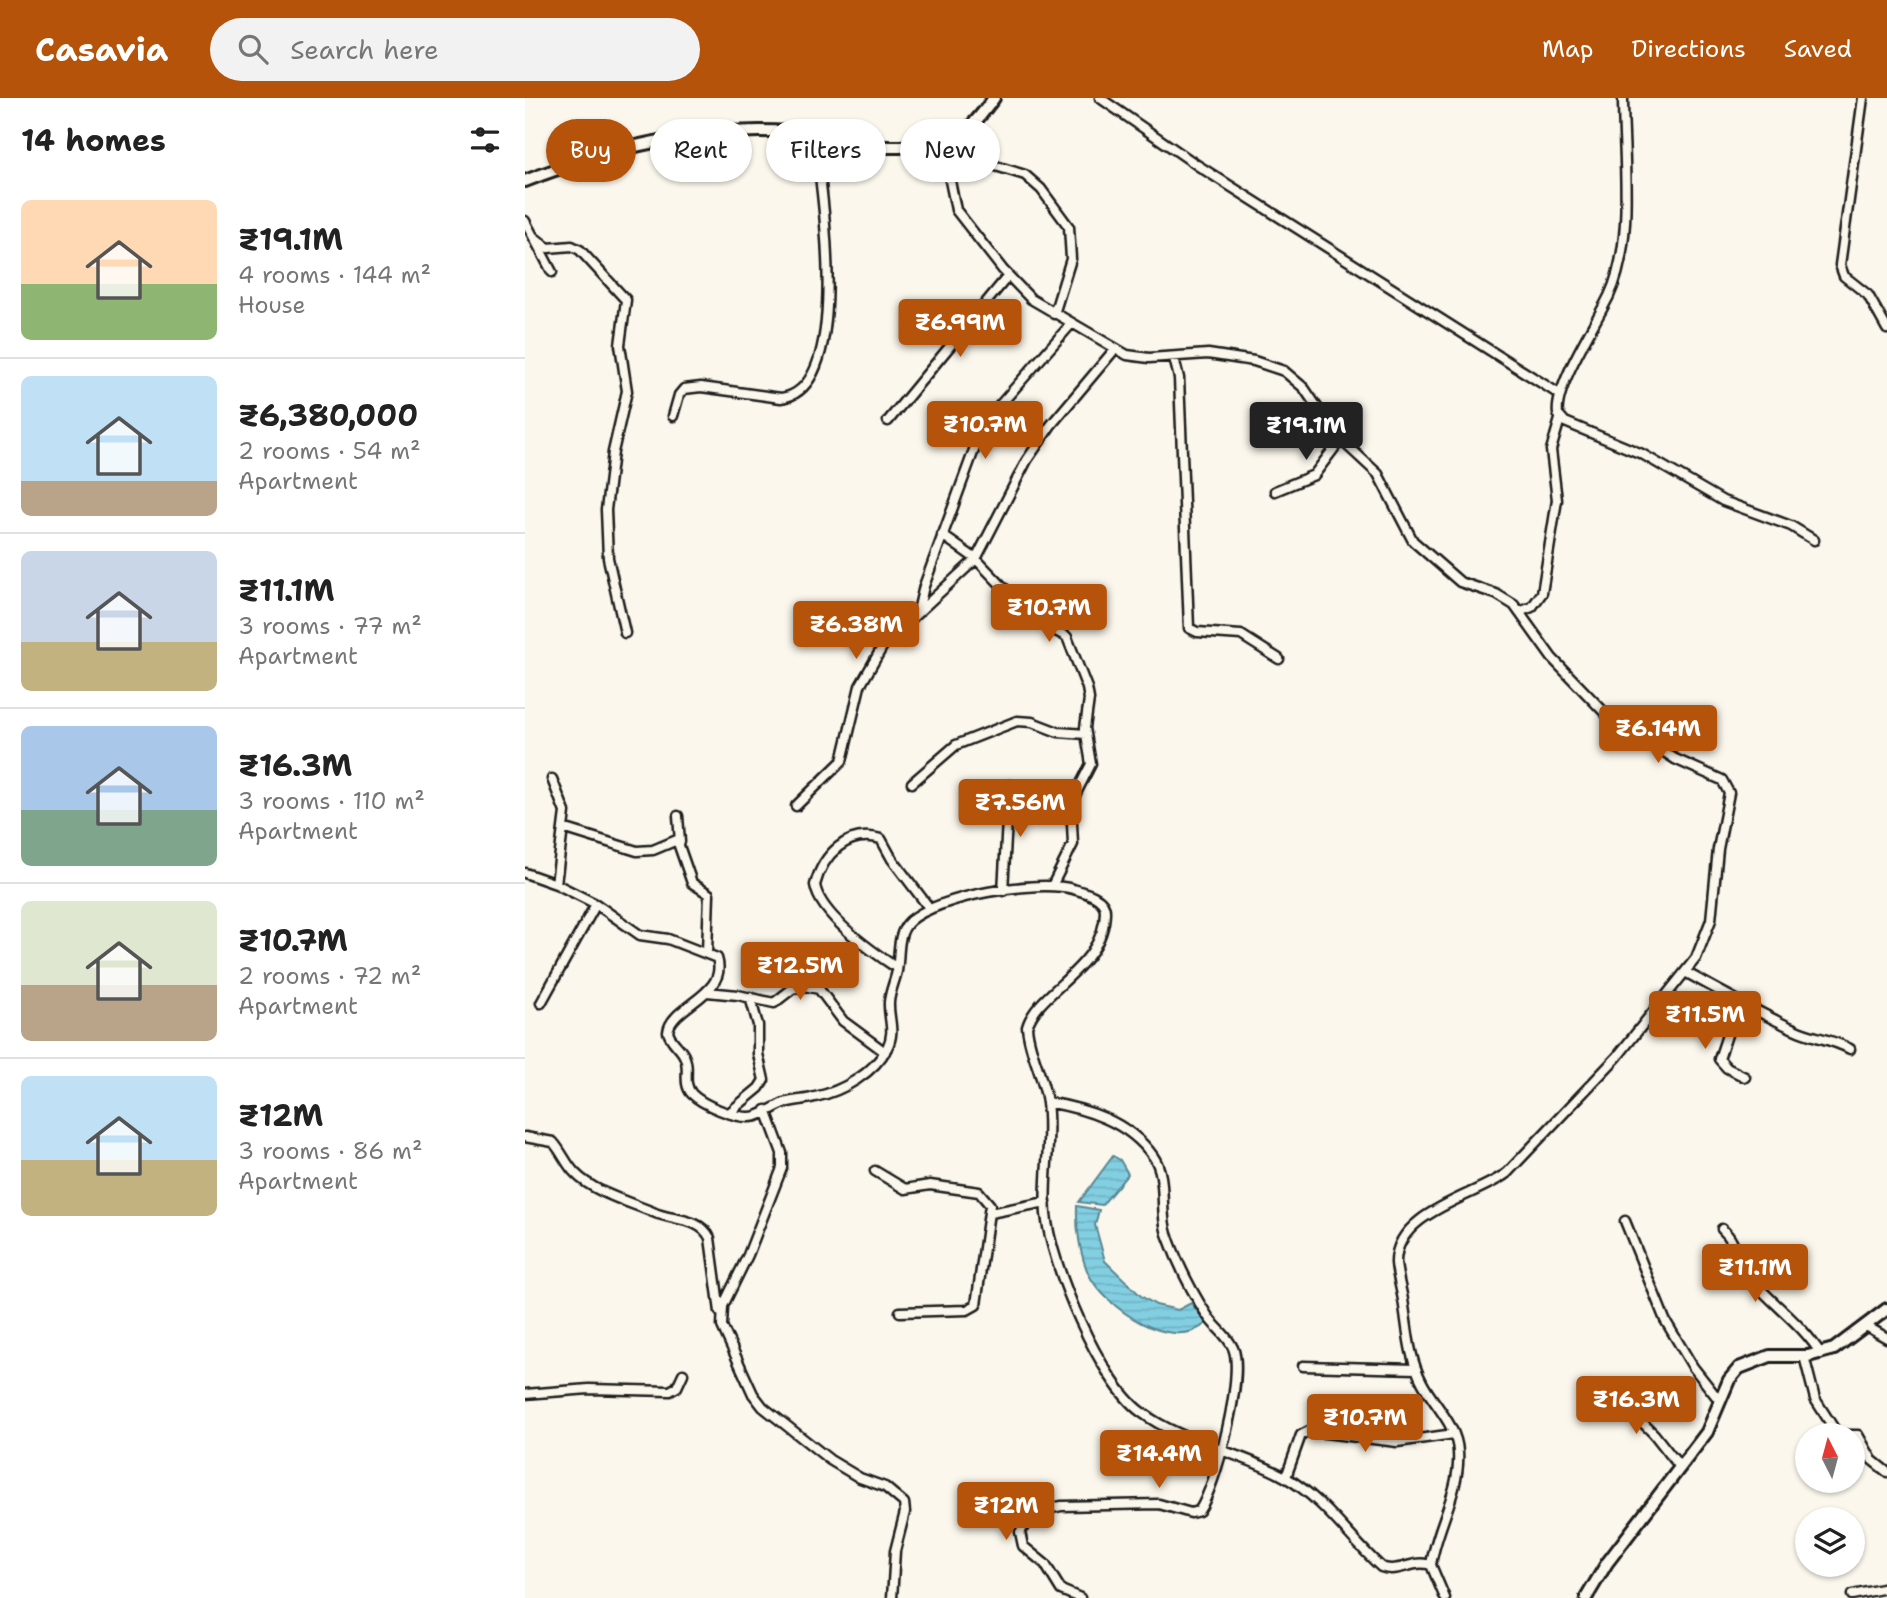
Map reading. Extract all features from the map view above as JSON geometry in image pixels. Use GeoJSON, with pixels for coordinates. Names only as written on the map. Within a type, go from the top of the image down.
{"type":"FeatureCollection","features":[{"type":"Feature","properties":{"kind":"street"},"geometry":{"type":"LineString","coordinates":[[975,119],[995,98]]}},
{"type":"Feature","properties":{"kind":"street"},"geometry":{"type":"LineString","coordinates":[[1100,98],[1198,165],[1559,394]]}},
{"type":"Feature","properties":{"kind":"street"},"geometry":{"type":"LineString","coordinates":[[1519,612],[1532,607],[1542,593],[1557,500],[1551,450],[1560,419],[1557,410],[1559,394],[1610,294],[1619,266],[1625,170],[1623,98]]}},
{"type":"Feature","properties":{"kind":"street"},"geometry":{"type":"LineString","coordinates":[[1863,98],[1840,265],[1844,276],[1868,295],[1887,329]]}},
{"type":"Feature","properties":{"kind":"street"},"geometry":{"type":"LineString","coordinates":[[525,181],[591,156],[680,136],[766,131]]}},
{"type":"Feature","properties":{"kind":"street"},"geometry":{"type":"LineString","coordinates":[[1000,165],[1025,175],[1041,188],[1069,227],[1071,259],[1054,314]]}},
{"type":"Feature","properties":{"kind":"street"},"geometry":{"type":"LineString","coordinates":[[673,416],[684,388],[701,387],[781,398],[792,397],[802,390],[809,379],[816,362],[825,318],[829,253],[821,182]]}},
{"type":"Feature","properties":{"kind":"street"},"geometry":{"type":"LineString","coordinates":[[949,182],[956,211],[1008,276],[1031,299],[1115,349],[1138,357],[1174,358],[1208,354],[1254,361],[1284,371],[1304,388],[1326,422],[1378,474],[1413,541],[1460,582],[1509,600],[1552,658],[1606,715],[1634,735],[1675,759],[1705,771],[1726,786],[1729,799],[1719,849],[1711,920],[1703,944],[1687,973],[1617,1057],[1507,1173],[1497,1181],[1434,1210],[1402,1243],[1397,1254],[1406,1335],[1416,1369],[1454,1434],[1458,1451],[1458,1466],[1430,1565],[1445,1598]]}},
{"type":"Feature","properties":{"kind":"street"},"geometry":{"type":"LineString","coordinates":[[525,220],[552,272]]}},
{"type":"Feature","properties":{"kind":"street"},"geometry":{"type":"LineString","coordinates":[[534,237],[548,248],[572,246],[580,250],[626,300],[621,345],[627,391],[613,452],[606,510],[608,558],[625,633]]}},
{"type":"Feature","properties":{"kind":"street"},"geometry":{"type":"LineString","coordinates":[[888,421],[1008,276]]}},
{"type":"Feature","properties":{"kind":"street"},"geometry":{"type":"LineString","coordinates":[[918,611],[968,462],[988,421],[1072,323]]}},
{"type":"Feature","properties":{"kind":"street"},"geometry":{"type":"LineString","coordinates":[[796,806],[842,761],[865,673],[884,644],[976,559],[1027,460],[1051,425],[1115,349]]}},
{"type":"Feature","properties":{"kind":"street"},"geometry":{"type":"LineString","coordinates":[[1174,358],[1179,378],[1189,628],[1197,632],[1241,635],[1279,659]]}},
{"type":"Feature","properties":{"kind":"street"},"geometry":{"type":"LineString","coordinates":[[1560,419],[1642,454],[1723,501],[1791,526],[1814,540]]}},
{"type":"Feature","properties":{"kind":"street"},"geometry":{"type":"LineString","coordinates":[[1275,491],[1314,475],[1342,439]]}},
{"type":"Feature","properties":{"kind":"street"},"geometry":{"type":"LineString","coordinates":[[942,535],[976,559],[1035,620],[1067,637],[1089,699],[1086,734],[1090,772],[1071,803],[1073,844],[1052,886]]}},
{"type":"Feature","properties":{"kind":"street"},"geometry":{"type":"LineString","coordinates":[[912,783],[956,745],[1017,721],[1032,722],[1058,732],[1086,734]]}},
{"type":"Feature","properties":{"kind":"street"},"geometry":{"type":"LineString","coordinates":[[552,779],[565,812],[556,884]]}},
{"type":"Feature","properties":{"kind":"street"},"geometry":{"type":"LineString","coordinates":[[1003,891],[1009,785]]}},
{"type":"Feature","properties":{"kind":"street"},"geometry":{"type":"LineString","coordinates":[[678,816],[680,842],[692,883],[709,894],[707,953]]}},
{"type":"Feature","properties":{"kind":"street"},"geometry":{"type":"LineString","coordinates":[[563,828],[637,851],[653,849],[673,841],[680,842]]}},
{"type":"Feature","properties":{"kind":"street"},"geometry":{"type":"LineString","coordinates":[[897,968],[848,931],[824,903],[815,885],[831,851],[848,840],[870,836],[881,839],[892,859],[930,909]]}},
{"type":"Feature","properties":{"kind":"street"},"geometry":{"type":"LineString","coordinates":[[525,873],[556,884],[596,904],[640,934],[669,939],[717,958],[718,966],[706,992],[669,1023],[668,1032],[685,1059],[686,1082],[692,1094],[730,1112],[753,1118],[766,1110],[843,1088],[873,1066],[885,1052],[892,1037],[889,996],[897,968],[902,932],[909,922],[930,909],[1003,891],[1068,887],[1101,901],[1105,911],[1089,956],[1028,1022],[1027,1031],[1047,1102],[1048,1224],[1058,1264],[1100,1360],[1123,1395],[1156,1422],[1286,1477],[1323,1506],[1381,1567],[1391,1571],[1417,1562],[1430,1565]]}},
{"type":"Feature","properties":{"kind":"street"},"geometry":{"type":"LineString","coordinates":[[541,1003],[596,904]]}},
{"type":"Feature","properties":{"kind":"street"},"geometry":{"type":"LineString","coordinates":[[1687,973],[1795,1030],[1830,1038],[1850,1049]]}},
{"type":"Feature","properties":{"kind":"street"},"geometry":{"type":"LineString","coordinates":[[706,992],[774,1003],[792,989],[804,986],[820,989],[843,1021],[885,1052]]}},
{"type":"Feature","properties":{"kind":"street"},"geometry":{"type":"LineString","coordinates":[[730,1112],[759,1088],[764,1080],[757,1045],[758,1025],[750,998]]}},
{"type":"Feature","properties":{"kind":"street"},"geometry":{"type":"LineString","coordinates":[[1738,1002],[1719,1059],[1727,1068],[1745,1077]]}},
{"type":"Feature","properties":{"kind":"street"},"geometry":{"type":"LineString","coordinates":[[1047,1102],[1078,1107],[1111,1119],[1153,1156],[1158,1166],[1165,1228],[1194,1294],[1208,1318],[1227,1337],[1238,1365],[1221,1450],[1199,1511],[1191,1513],[1153,1504],[1061,1506],[1040,1511],[1023,1526],[1020,1540],[1023,1546],[1045,1564],[1061,1590],[1080,1598]]}},
{"type":"Feature","properties":{"kind":"street"},"geometry":{"type":"LineString","coordinates":[[721,1315],[782,1168],[782,1153],[766,1110]]}},
{"type":"Feature","properties":{"kind":"street"},"geometry":{"type":"LineString","coordinates":[[525,1137],[553,1142],[577,1176],[597,1187],[652,1212],[687,1221],[706,1230],[710,1238],[722,1326],[742,1373],[763,1407],[830,1460],[860,1478],[885,1487],[904,1503],[905,1512],[895,1551],[892,1598]]}},
{"type":"Feature","properties":{"kind":"street"},"geometry":{"type":"LineString","coordinates":[[875,1171],[910,1191],[930,1185],[979,1192],[987,1198],[991,1213],[976,1305],[967,1310],[900,1312]]}},
{"type":"Feature","properties":{"kind":"street"},"geometry":{"type":"LineString","coordinates":[[991,1213],[1046,1202]]}},
{"type":"Feature","properties":{"kind":"street"},"geometry":{"type":"LineString","coordinates":[[1625,1221],[1665,1320],[1693,1367],[1719,1400]]}},
{"type":"Feature","properties":{"kind":"street"},"geometry":{"type":"LineString","coordinates":[[1722,1229],[1734,1241],[1743,1270],[1800,1325],[1821,1354]]}},
{"type":"Feature","properties":{"kind":"street"},"geometry":{"type":"LineString","coordinates":[[1586,1598],[1607,1563],[1707,1432],[1729,1380],[1753,1360],[1769,1356],[1821,1354],[1841,1345],[1887,1310]]}},
{"type":"Feature","properties":{"kind":"street"},"geometry":{"type":"LineString","coordinates":[[1866,1326],[1887,1338]]}},
{"type":"Feature","properties":{"kind":"street"},"geometry":{"type":"LineString","coordinates":[[1804,1356],[1815,1399],[1830,1423]]}},
{"type":"Feature","properties":{"kind":"street"},"geometry":{"type":"LineString","coordinates":[[1303,1367],[1416,1369]]}},
{"type":"Feature","properties":{"kind":"street"},"geometry":{"type":"LineString","coordinates":[[525,1394],[589,1389],[670,1391],[677,1387],[683,1374]]}},
{"type":"Feature","properties":{"kind":"street"},"geometry":{"type":"LineString","coordinates":[[1608,1388],[1654,1434],[1680,1467]]}},
{"type":"Feature","properties":{"kind":"street"},"geometry":{"type":"LineString","coordinates":[[1286,1477],[1301,1435],[1309,1431],[1397,1443],[1454,1434]]}},
{"type":"Feature","properties":{"kind":"street"},"geometry":{"type":"LineString","coordinates":[[1865,1448],[1872,1460],[1887,1472]]}},
{"type":"Feature","properties":{"kind":"street"},"geometry":{"type":"LineString","coordinates":[[1852,1595],[1887,1588]]}},
{"type":"Feature","properties":{"kind":"water"},"geometry":{"type":"Polygon","coordinates":[[[1113,1156],[1120,1160],[1128,1174],[1102,1205],[1079,1202],[1113,1156]]]}},
{"type":"Feature","properties":{"kind":"water"},"geometry":{"type":"Polygon","coordinates":[[[1077,1206],[1099,1210],[1095,1225],[1105,1261],[1141,1296],[1156,1305],[1178,1310],[1191,1303],[1206,1323],[1192,1331],[1176,1333],[1159,1330],[1141,1323],[1110,1301],[1089,1275],[1083,1259],[1077,1206]]]}}]}
